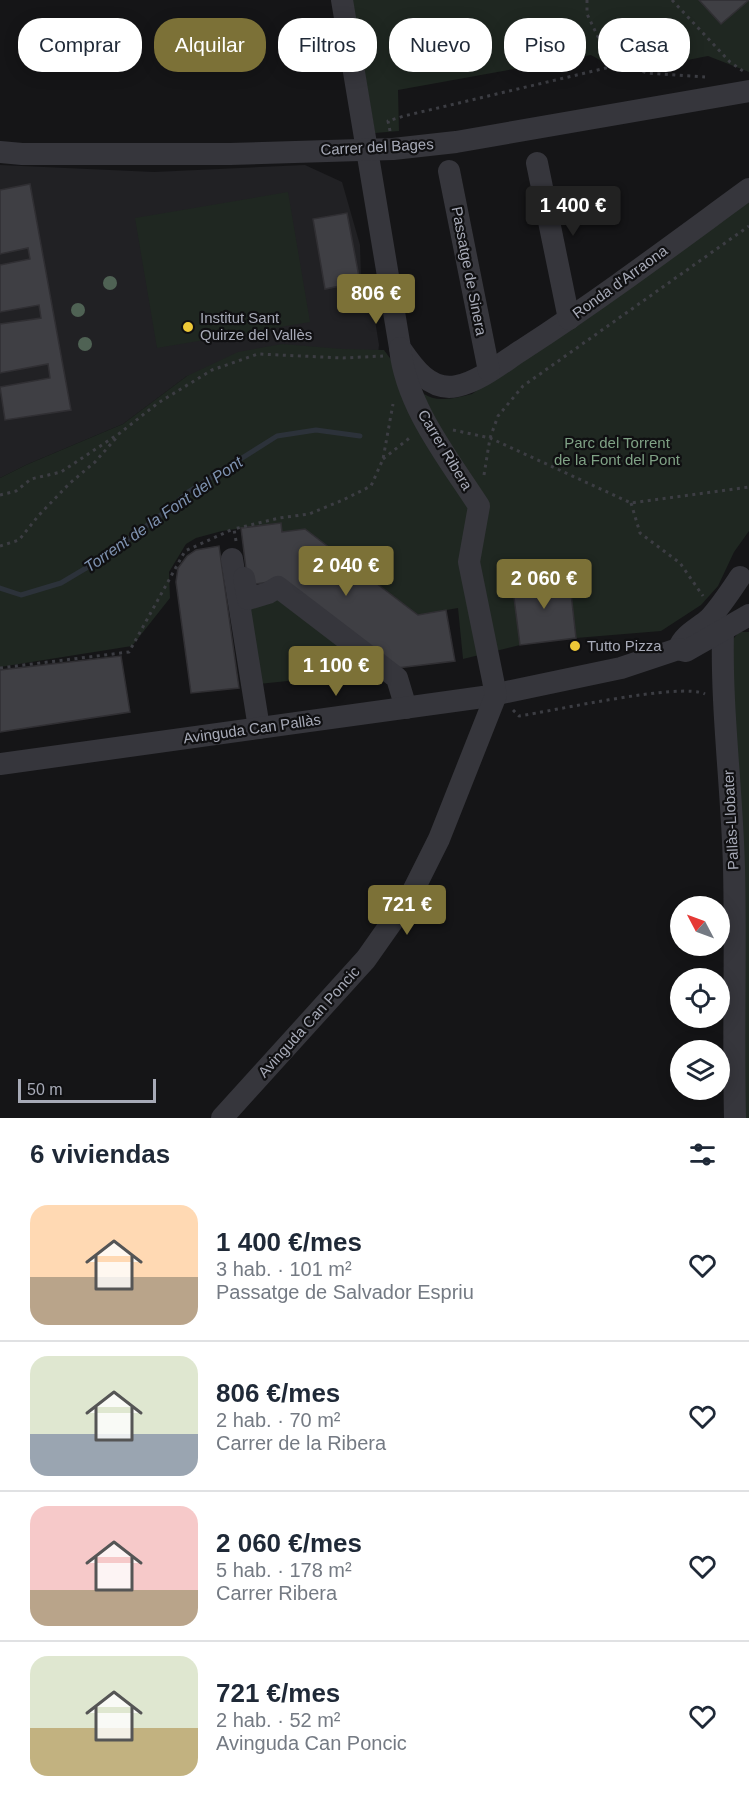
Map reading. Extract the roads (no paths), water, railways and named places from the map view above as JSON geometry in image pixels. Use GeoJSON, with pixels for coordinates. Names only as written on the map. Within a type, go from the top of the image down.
{"type":"FeatureCollection","features":[{"type":"Feature","properties":{"kind":"street","name":"Carrer Ribera"},"geometry":{"type":"LineString","coordinates":[[342,0],[404,374],[428,424],[479,506],[469,562],[496,695]]}},
{"type":"Feature","properties":{"kind":"street","name":"Carrer del Bages"},"geometry":{"type":"LineString","coordinates":[[0,152],[22,154],[230,154],[393,148],[456,142],[749,91]]}},
{"type":"Feature","properties":{"kind":"street"},"geometry":{"type":"LineString","coordinates":[[537,163],[569,319]]}},
{"type":"Feature","properties":{"kind":"street","name":"Passatge de Sinera"},"geometry":{"type":"LineString","coordinates":[[449,171],[489,371]]}},
{"type":"Feature","properties":{"kind":"street","name":"Ronda d'Arraona"},"geometry":{"type":"LineString","coordinates":[[400,348],[422,376],[432,383],[444,387],[457,386],[489,371],[569,319],[749,189]]}},
{"type":"Feature","properties":{"kind":"street"},"geometry":{"type":"LineString","coordinates":[[258,728],[238,568],[248,599],[268,593],[278,586],[397,678],[406,708]]}},
{"type":"Feature","properties":{"kind":"street"},"geometry":{"type":"LineString","coordinates":[[745,569],[743,597],[749,607]]}},
{"type":"Feature","properties":{"kind":"street","name":"Avinguda Can Pallàs"},"geometry":{"type":"LineString","coordinates":[[719,621],[745,569]]}},
{"type":"Feature","properties":{"kind":"street","name":"Avinguda Can Pallàs"},"geometry":{"type":"LineString","coordinates":[[0,764],[496,695],[621,668],[678,649],[681,641],[719,621],[749,615]]}},
{"type":"Feature","properties":{"kind":"street","name":"Pallàs-Llobater"},"geometry":{"type":"LineString","coordinates":[[719,621],[734,867],[735,1118]]}},
{"type":"Feature","properties":{"kind":"street","name":"Avinguda Can Poncic"},"geometry":{"type":"LineString","coordinates":[[222,1118],[366,959],[411,895],[439,839],[496,695]]}},
{"type":"Feature","properties":{"kind":"waterway","name":"Torrent de la Font del Pont"},"geometry":{"type":"LineString","coordinates":[[0,588],[21,595],[61,583],[108,555],[188,492],[277,436],[316,430],[360,436]]}},
{"type":"Feature","properties":{"kind":"place","name":"Institut Sant Quirze del Vallès"},"geometry":{"type":"Point","coordinates":[188,327]}},
{"type":"Feature","properties":{"kind":"place","name":"Tutto Pizza"},"geometry":{"type":"Point","coordinates":[575,646]}},
{"type":"Feature","properties":{"kind":"park label","name":"Parc del Torrent de la Font del Pont"},"geometry":{"type":"Point","coordinates":[617,452]}}]}
